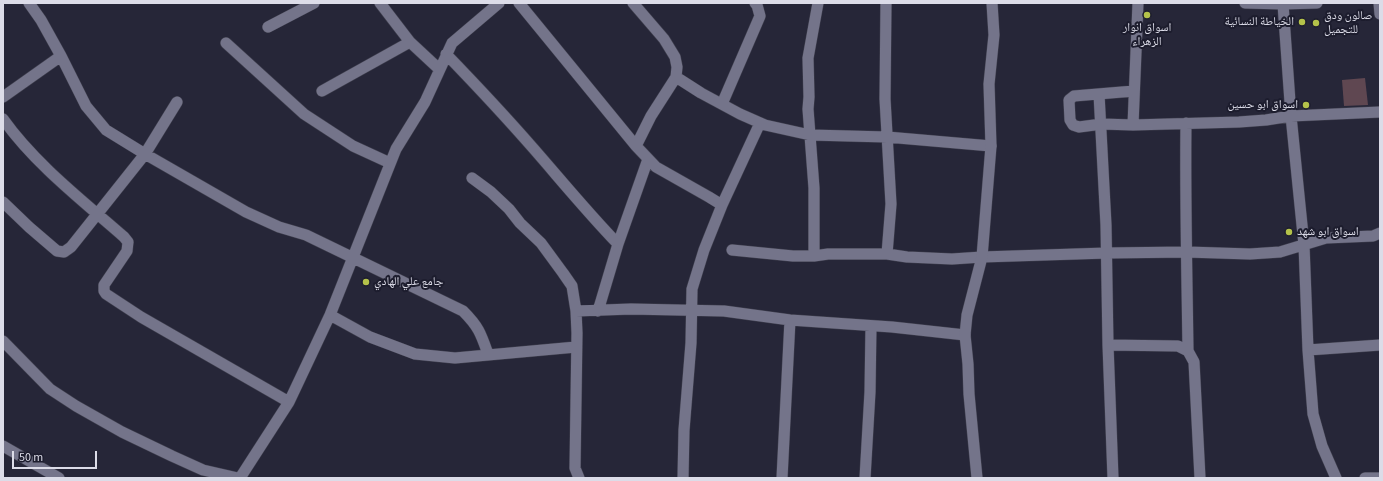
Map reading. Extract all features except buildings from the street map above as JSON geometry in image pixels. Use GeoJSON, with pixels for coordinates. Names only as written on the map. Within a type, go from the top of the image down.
{"type":"FeatureCollection","features":[{"type":"Feature","properties":{"kind":"street"},"geometry":{"type":"LineString","coordinates":[[29,3],[41,20],[61,56],[86,106],[106,130],[246,212],[279,226],[306,235],[463,311],[475,323],[488,354]]}},
{"type":"Feature","properties":{"kind":"street"},"geometry":{"type":"LineString","coordinates":[[268,27],[314,3]]}},
{"type":"Feature","properties":{"kind":"street"},"geometry":{"type":"LineString","coordinates":[[380,3],[410,42],[439,68]]}},
{"type":"Feature","properties":{"kind":"street"},"geometry":{"type":"LineString","coordinates":[[3,341],[50,389],[76,406],[122,432],[203,470],[239,478],[289,402],[330,315],[396,149],[425,102],[439,68],[452,43],[499,3]]}},
{"type":"Feature","properties":{"kind":"street"},"geometry":{"type":"LineString","coordinates":[[519,3],[636,146],[656,167],[722,205]]}},
{"type":"Feature","properties":{"kind":"street"},"geometry":{"type":"LineString","coordinates":[[722,104],[760,16],[755,3]]}},
{"type":"Feature","properties":{"kind":"street"},"geometry":{"type":"LineString","coordinates":[[814,256],[814,188],[808,109],[808,58],[818,3]]}},
{"type":"Feature","properties":{"kind":"street"},"geometry":{"type":"LineString","coordinates":[[886,3],[885,99],[891,204],[887,254]]}},
{"type":"Feature","properties":{"kind":"street"},"geometry":{"type":"LineString","coordinates":[[977,478],[965,335],[967,315],[982,257],[991,146],[989,84],[994,35],[992,3]]}},
{"type":"Feature","properties":{"kind":"street"},"geometry":{"type":"LineString","coordinates":[[1133,125],[1138,3]]}},
{"type":"Feature","properties":{"kind":"street"},"geometry":{"type":"LineString","coordinates":[[1245,3],[1317,3]]}},
{"type":"Feature","properties":{"kind":"street"},"geometry":{"type":"LineString","coordinates":[[1379,3],[1380,14]]}},
{"type":"Feature","properties":{"kind":"street"},"geometry":{"type":"LineString","coordinates":[[635,4],[664,39],[675,57],[676,67],[676,77],[650,116],[636,146]]}},
{"type":"Feature","properties":{"kind":"street"},"geometry":{"type":"LineString","coordinates":[[1282,4],[1291,116],[1304,244],[1308,350],[1313,414],[1322,446],[1336,478]]}},
{"type":"Feature","properties":{"kind":"street"},"geometry":{"type":"LineString","coordinates":[[322,91],[410,42]]}},
{"type":"Feature","properties":{"kind":"street"},"geometry":{"type":"LineString","coordinates":[[226,43],[304,114],[353,146],[390,163]]}},
{"type":"Feature","properties":{"kind":"street"},"geometry":{"type":"LineString","coordinates":[[446,54],[534,149],[576,200],[618,244]]}},
{"type":"Feature","properties":{"kind":"street"},"geometry":{"type":"LineString","coordinates":[[3,97],[61,56]]}},
{"type":"Feature","properties":{"kind":"street"},"geometry":{"type":"LineString","coordinates":[[676,77],[701,93],[760,123],[810,135],[887,137],[991,146]]}},
{"type":"Feature","properties":{"kind":"street"},"geometry":{"type":"LineString","coordinates":[[1134,91],[1074,96],[1069,100],[1068,106],[1070,120],[1073,125],[1079,127],[1102,124],[1133,125],[1259,121],[1291,116],[1380,112]]}},
{"type":"Feature","properties":{"kind":"street"},"geometry":{"type":"LineString","coordinates":[[1099,94],[1102,124],[1107,253],[1108,345],[1113,478]]}},
{"type":"Feature","properties":{"kind":"street"},"geometry":{"type":"LineString","coordinates":[[3,202],[57,251],[64,252],[71,247],[145,154],[177,102]]}},
{"type":"Feature","properties":{"kind":"street"},"geometry":{"type":"LineString","coordinates":[[3,119],[9,128],[50,172],[128,242],[127,251],[104,285],[104,291],[106,294],[141,317],[289,402]]}},
{"type":"Feature","properties":{"kind":"street"},"geometry":{"type":"LineString","coordinates":[[683,478],[684,430],[691,343],[692,289],[704,250],[722,205],[760,123]]}},
{"type":"Feature","properties":{"kind":"street"},"geometry":{"type":"LineString","coordinates":[[1186,123],[1185,202],[1188,351],[1194,362],[1200,478]]}},
{"type":"Feature","properties":{"kind":"street"},"geometry":{"type":"LineString","coordinates":[[598,311],[618,244],[648,159]]}},
{"type":"Feature","properties":{"kind":"street"},"geometry":{"type":"LineString","coordinates":[[472,178],[491,192],[541,243],[572,286],[576,312],[576,468],[579,478]]}},
{"type":"Feature","properties":{"kind":"street"},"geometry":{"type":"LineString","coordinates":[[732,250],[793,256],[828,254],[887,254],[907,257],[952,259],[1107,253],[1257,253],[1280,252],[1326,238],[1373,236],[1380,233]]}},
{"type":"Feature","properties":{"kind":"street"},"geometry":{"type":"LineString","coordinates":[[576,312],[631,309],[692,309],[724,311],[790,320],[965,335]]}},
{"type":"Feature","properties":{"kind":"street"},"geometry":{"type":"LineString","coordinates":[[330,315],[370,337],[415,354],[455,358],[576,347]]}},
{"type":"Feature","properties":{"kind":"street"},"geometry":{"type":"LineString","coordinates":[[782,478],[790,320]]}},
{"type":"Feature","properties":{"kind":"street"},"geometry":{"type":"LineString","coordinates":[[865,478],[870,392],[871,326]]}},
{"type":"Feature","properties":{"kind":"street"},"geometry":{"type":"LineString","coordinates":[[1108,345],[1178,346],[1188,351]]}},
{"type":"Feature","properties":{"kind":"street"},"geometry":{"type":"LineString","coordinates":[[1308,350],[1380,345]]}},
{"type":"Feature","properties":{"kind":"street"},"geometry":{"type":"LineString","coordinates":[[3,446],[59,478]]}},
{"type":"Feature","properties":{"kind":"street"},"geometry":{"type":"LineString","coordinates":[[1365,478],[1380,478]]}},
{"type":"Feature","properties":{"kind":"shaded area"},"geometry":{"type":"Polygon","coordinates":[[[1365,78],[1368,105],[1344,106],[1342,80],[1365,78]]]}},
{"type":"Feature","properties":{"kind":"place","name":"اسواق انوار الزهراء"},"geometry":{"type":"Point","coordinates":[1147,15]}},
{"type":"Feature","properties":{"kind":"place","name":"الخياطة النسائية"},"geometry":{"type":"Point","coordinates":[1302,22]}},
{"type":"Feature","properties":{"kind":"place","name":"صالون ودق للتجميل"},"geometry":{"type":"Point","coordinates":[1316,23]}},
{"type":"Feature","properties":{"kind":"place","name":"اسواق ابو حسين"},"geometry":{"type":"Point","coordinates":[1306,105]}},
{"type":"Feature","properties":{"kind":"place","name":"اسواق ابو شهد"},"geometry":{"type":"Point","coordinates":[1289,232]}},
{"type":"Feature","properties":{"kind":"place","name":"جامع علي الهادي"},"geometry":{"type":"Point","coordinates":[366,282]}}]}
